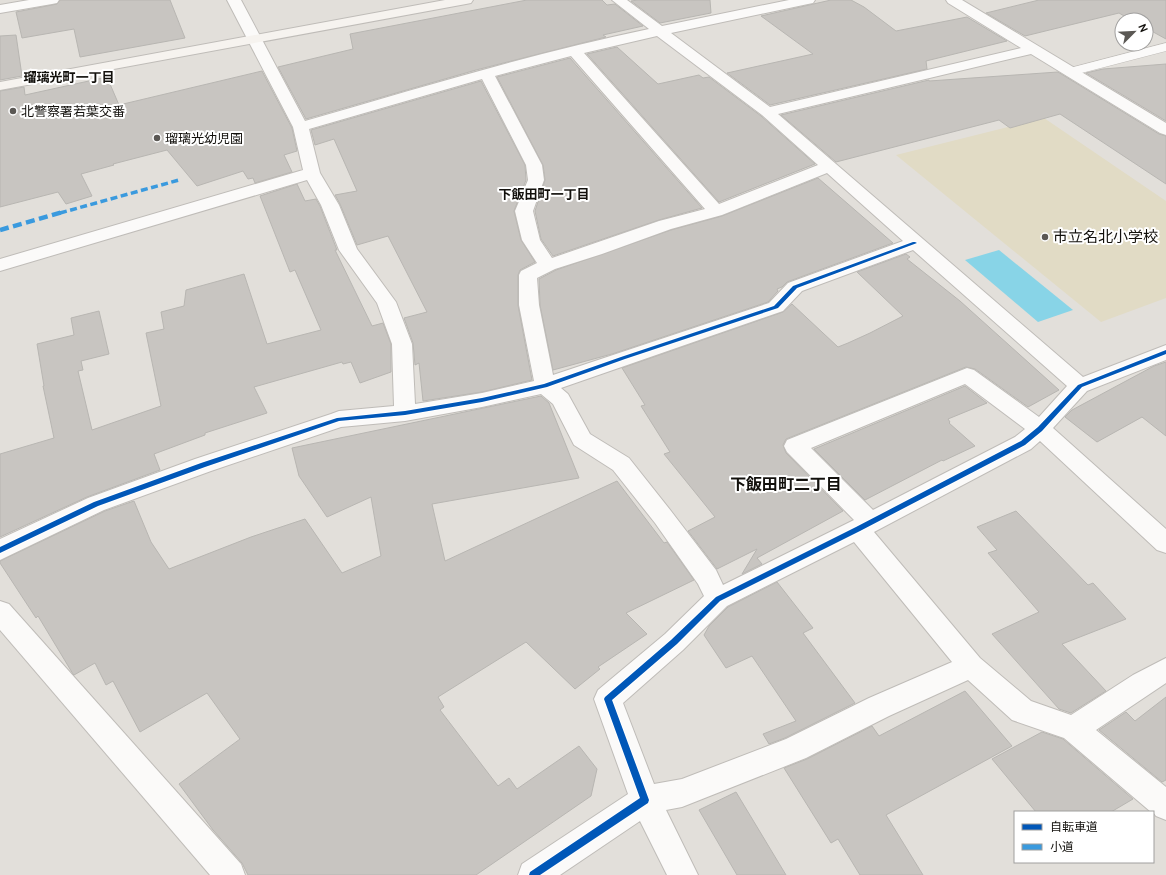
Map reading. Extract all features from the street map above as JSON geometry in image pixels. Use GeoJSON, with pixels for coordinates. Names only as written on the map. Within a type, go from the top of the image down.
{"type":"FeatureCollection","features":[{"type":"Feature","properties":{"kind":"street"},"geometry":{"type":"LineString","coordinates":[[0,9],[52,0]]}},
{"type":"Feature","properties":{"kind":"street"},"geometry":{"type":"LineString","coordinates":[[234,0],[301,127],[312,172],[330,205],[348,250],[386,302],[402,344],[405,413]]}},
{"type":"Feature","properties":{"kind":"street"},"geometry":{"type":"LineString","coordinates":[[0,86],[466,0]]}},
{"type":"Feature","properties":{"kind":"street"},"geometry":{"type":"LineString","coordinates":[[619,0],[767,112],[1080,386]]}},
{"type":"Feature","properties":{"kind":"street"},"geometry":{"type":"LineString","coordinates":[[301,127],[574,50],[659,30],[808,0]]}},
{"type":"Feature","properties":{"kind":"street"},"geometry":{"type":"LineString","coordinates":[[953,0],[1166,130]]}},
{"type":"Feature","properties":{"kind":"street"},"geometry":{"type":"LineString","coordinates":[[767,112],[1034,49]]}},
{"type":"Feature","properties":{"kind":"street"},"geometry":{"type":"LineString","coordinates":[[574,50],[716,211]]}},
{"type":"Feature","properties":{"kind":"street"},"geometry":{"type":"LineString","coordinates":[[487,74],[534,166],[536,180],[524,211],[531,240],[548,265]]}},
{"type":"Feature","properties":{"kind":"street"},"geometry":{"type":"LineString","coordinates":[[718,599],[707,577],[663,517],[621,464],[582,440],[561,399],[545,386],[529,305],[528,275],[548,265],[596,250],[665,225],[716,211],[829,167]]}},
{"type":"Feature","properties":{"kind":"street"},"geometry":{"type":"LineString","coordinates":[[0,266],[312,172]]}},
{"type":"Feature","properties":{"kind":"street"},"geometry":{"type":"LineString","coordinates":[[0,550],[96,504],[339,418],[405,413],[482,400],[545,386],[623,358],[776,308],[795,287],[915,243]]}},
{"type":"Feature","properties":{"kind":"street"},"geometry":{"type":"LineString","coordinates":[[683,875],[645,800],[608,699],[674,642],[718,599],[864,526],[1023,443],[1040,429],[1080,386],[1166,352]]}},
{"type":"Feature","properties":{"kind":"street"},"geometry":{"type":"LineString","coordinates":[[1166,543],[1040,429],[967,375],[795,446],[864,526],[971,666],[1022,711],[1073,728],[1166,806]]}},
{"type":"Feature","properties":{"kind":"street"},"geometry":{"type":"LineString","coordinates":[[0,612],[230,875]]}},
{"type":"Feature","properties":{"kind":"street"},"geometry":{"type":"LineString","coordinates":[[533,875],[645,800],[682,793],[796,749],[880,707],[971,666]]}},
{"type":"Feature","properties":{"kind":"street"},"geometry":{"type":"LineString","coordinates":[[1073,728],[1094,717],[1149,678],[1166,670]]}},
{"type":"Feature","properties":{"kind":"lane"},"geometry":{"type":"LineString","coordinates":[[1070,72],[1166,47]]}},
{"type":"Feature","properties":{"kind":"sand"},"geometry":{"type":"Polygon","coordinates":[[[1044,118],[1166,201],[1166,298],[1101,322],[896,155],[1044,118]]]}},
{"type":"Feature","properties":{"kind":"water"},"geometry":{"type":"Polygon","coordinates":[[[999,250],[1073,310],[1038,322],[965,260],[999,250]]]}},
{"type":"Feature","properties":{"kind":"building"},"geometry":{"type":"Polygon","coordinates":[[[60,0],[170,0],[185,38],[80,57],[74,29],[22,38],[16,12],[57,4],[60,0]]]}},
{"type":"Feature","properties":{"kind":"building"},"geometry":{"type":"Polygon","coordinates":[[[527,0],[602,0],[607,5],[615,4],[643,26],[603,35],[606,37],[476,70],[306,119],[278,67],[353,49],[350,34],[527,0]]]}},
{"type":"Feature","properties":{"kind":"building"},"geometry":{"type":"Polygon","coordinates":[[[710,0],[711,13],[660,23],[631,1],[710,0]]]}},
{"type":"Feature","properties":{"kind":"building"},"geometry":{"type":"Polygon","coordinates":[[[831,0],[851,0],[864,7],[896,31],[967,17],[1007,41],[926,61],[927,69],[770,105],[727,73],[813,54],[761,16],[831,0]]]}},
{"type":"Feature","properties":{"kind":"building"},"geometry":{"type":"Polygon","coordinates":[[[1039,0],[1166,0],[1166,39],[1154,32],[1154,12],[1114,12],[1114,14],[1025,36],[986,13],[1039,0]]]}},
{"type":"Feature","properties":{"kind":"building"},"geometry":{"type":"Polygon","coordinates":[[[16,35],[22,76],[0,80],[0,36],[16,35]]]}},
{"type":"Feature","properties":{"kind":"building"},"geometry":{"type":"Polygon","coordinates":[[[617,47],[658,84],[699,75],[703,78],[709,77],[761,116],[815,164],[719,202],[587,54],[617,47]]]}},
{"type":"Feature","properties":{"kind":"building"},"geometry":{"type":"Polygon","coordinates":[[[570,58],[702,208],[659,220],[553,256],[541,239],[535,211],[545,180],[543,165],[497,77],[570,58]]]}},
{"type":"Feature","properties":{"kind":"building"},"geometry":{"type":"Polygon","coordinates":[[[1166,64],[1166,121],[1086,73],[1103,69],[1166,64]]]}},
{"type":"Feature","properties":{"kind":"building"},"geometry":{"type":"Polygon","coordinates":[[[262,71],[292,128],[297,151],[284,155],[292,172],[255,183],[253,178],[248,179],[243,171],[197,186],[167,150],[81,174],[92,196],[66,204],[58,192],[0,207],[0,91],[24,87],[25,95],[107,77],[119,105],[262,71]]]}},
{"type":"Feature","properties":{"kind":"building"},"geometry":{"type":"Polygon","coordinates":[[[1058,72],[1159,134],[1166,136],[1166,184],[1060,114],[1010,128],[999,120],[836,162],[781,115],[929,80],[1058,72]]]}},
{"type":"Feature","properties":{"kind":"building"},"geometry":{"type":"Polygon","coordinates":[[[481,81],[525,165],[526,180],[514,211],[521,240],[535,262],[520,270],[518,275],[518,305],[532,380],[482,392],[423,401],[419,363],[415,365],[413,343],[404,318],[427,312],[388,236],[357,245],[335,195],[357,191],[334,139],[315,145],[311,130],[481,81]]]}},
{"type":"Feature","properties":{"kind":"building"},"geometry":{"type":"Polygon","coordinates":[[[818,178],[893,243],[787,282],[782,287],[777,289],[778,291],[768,302],[612,354],[553,370],[540,305],[539,279],[556,270],[671,230],[722,216],[818,178]]]}},
{"type":"Feature","properties":{"kind":"building"},"geometry":{"type":"Polygon","coordinates":[[[297,184],[305,201],[316,199],[320,206],[337,250],[335,250],[372,326],[383,323],[391,344],[391,372],[360,383],[351,362],[343,364],[342,362],[254,387],[267,413],[205,433],[205,435],[154,454],[160,470],[87,497],[0,537],[0,454],[54,438],[43,386],[37,344],[74,335],[71,318],[99,311],[109,354],[81,361],[83,370],[78,371],[92,430],[161,406],[146,333],[164,329],[161,312],[184,306],[186,290],[244,274],[267,344],[321,330],[295,270],[290,272],[260,196],[297,184]]]}},
{"type":"Feature","properties":{"kind":"building"},"geometry":{"type":"Polygon","coordinates":[[[906,254],[910,257],[907,259],[960,301],[1059,390],[1028,407],[975,369],[966,367],[786,439],[783,445],[786,453],[843,511],[757,558],[762,564],[742,574],[757,549],[717,569],[688,531],[715,517],[664,454],[670,452],[641,406],[645,405],[622,368],[783,312],[792,304],[838,347],[848,343],[903,316],[857,272],[906,254]]]}},
{"type":"Feature","properties":{"kind":"building"},"geometry":{"type":"Polygon","coordinates":[[[1166,362],[1166,436],[1142,417],[1097,442],[1065,417],[1072,410],[1154,366],[1166,362]]]}},
{"type":"Feature","properties":{"kind":"building"},"geometry":{"type":"Polygon","coordinates":[[[965,386],[987,403],[948,419],[950,422],[949,423],[975,446],[943,461],[942,460],[865,500],[814,449],[965,386]]]}},
{"type":"Feature","properties":{"kind":"building"},"geometry":{"type":"Polygon","coordinates":[[[541,396],[549,403],[579,478],[432,504],[445,561],[617,481],[664,543],[667,542],[694,580],[626,613],[647,634],[598,667],[600,669],[575,689],[526,642],[438,697],[444,707],[440,710],[498,786],[509,778],[517,789],[579,746],[597,769],[591,796],[476,875],[248,875],[242,863],[213,830],[179,784],[240,739],[207,693],[140,732],[113,681],[106,685],[95,663],[74,675],[73,674],[38,616],[36,618],[0,563],[0,561],[105,511],[134,501],[151,542],[169,569],[251,537],[305,519],[342,573],[381,556],[371,497],[327,517],[299,476],[292,448],[541,396]]]}},
{"type":"Feature","properties":{"kind":"building"},"geometry":{"type":"Polygon","coordinates":[[[1016,511],[1088,585],[1093,583],[1126,619],[1062,644],[1106,691],[1071,713],[1059,709],[992,634],[1039,612],[988,553],[997,550],[977,527],[1016,511]]]}},
{"type":"Feature","properties":{"kind":"building"},"geometry":{"type":"Polygon","coordinates":[[[777,582],[813,628],[803,633],[855,703],[785,738],[769,744],[763,734],[796,721],[752,656],[726,668],[704,635],[709,626],[728,607],[777,582]]]}},
{"type":"Feature","properties":{"kind":"building"},"geometry":{"type":"Polygon","coordinates":[[[965,691],[1012,746],[886,815],[923,875],[860,875],[838,839],[831,843],[784,768],[807,759],[872,726],[879,736],[965,691]]]}},
{"type":"Feature","properties":{"kind":"building"},"geometry":{"type":"Polygon","coordinates":[[[1166,697],[1166,780],[1162,782],[1099,730],[1126,712],[1135,721],[1166,697]]]}},
{"type":"Feature","properties":{"kind":"building"},"geometry":{"type":"Polygon","coordinates":[[[1042,732],[1063,739],[1133,799],[1113,811],[1035,811],[992,759],[1042,732]]]}},
{"type":"Feature","properties":{"kind":"building"},"geometry":{"type":"Polygon","coordinates":[[[736,792],[786,875],[737,875],[699,810],[736,792]]]}},
{"type":"Feature","properties":{"kind":"marked path"},"geometry":{"type":"LineString","coordinates":[[0,230],[179,180]]}},
{"type":"Feature","properties":{"kind":"cycle path"},"geometry":{"type":"LineString","coordinates":[[0,550],[96,504],[203,465],[339,419],[405,413],[482,400],[545,386],[623,358],[776,307],[795,287],[915,243]]}},
{"type":"Feature","properties":{"kind":"cycle path"},"geometry":{"type":"LineString","coordinates":[[533,875],[645,800],[608,699],[674,642],[718,599],[858,529],[1023,443],[1040,429],[1080,386],[1166,352]]}},
{"type":"Feature","properties":{"kind":"place","name":"北警察署若葉交番"},"geometry":{"type":"Point","coordinates":[13,111]}},
{"type":"Feature","properties":{"kind":"place","name":"瑠璃光幼児園"},"geometry":{"type":"Point","coordinates":[157,138]}},
{"type":"Feature","properties":{"kind":"place","name":"市立名北小学校"},"geometry":{"type":"Point","coordinates":[1045,237]}},
{"type":"Feature","properties":{"kind":"district","name":"瑠璃光町一丁目"},"geometry":{"type":"Point","coordinates":[69,77]}},
{"type":"Feature","properties":{"kind":"district","name":"下飯田町一丁目"},"geometry":{"type":"Point","coordinates":[544,194]}},
{"type":"Feature","properties":{"kind":"district","name":"下飯田町二丁目"},"geometry":{"type":"Point","coordinates":[786,484]}}]}
